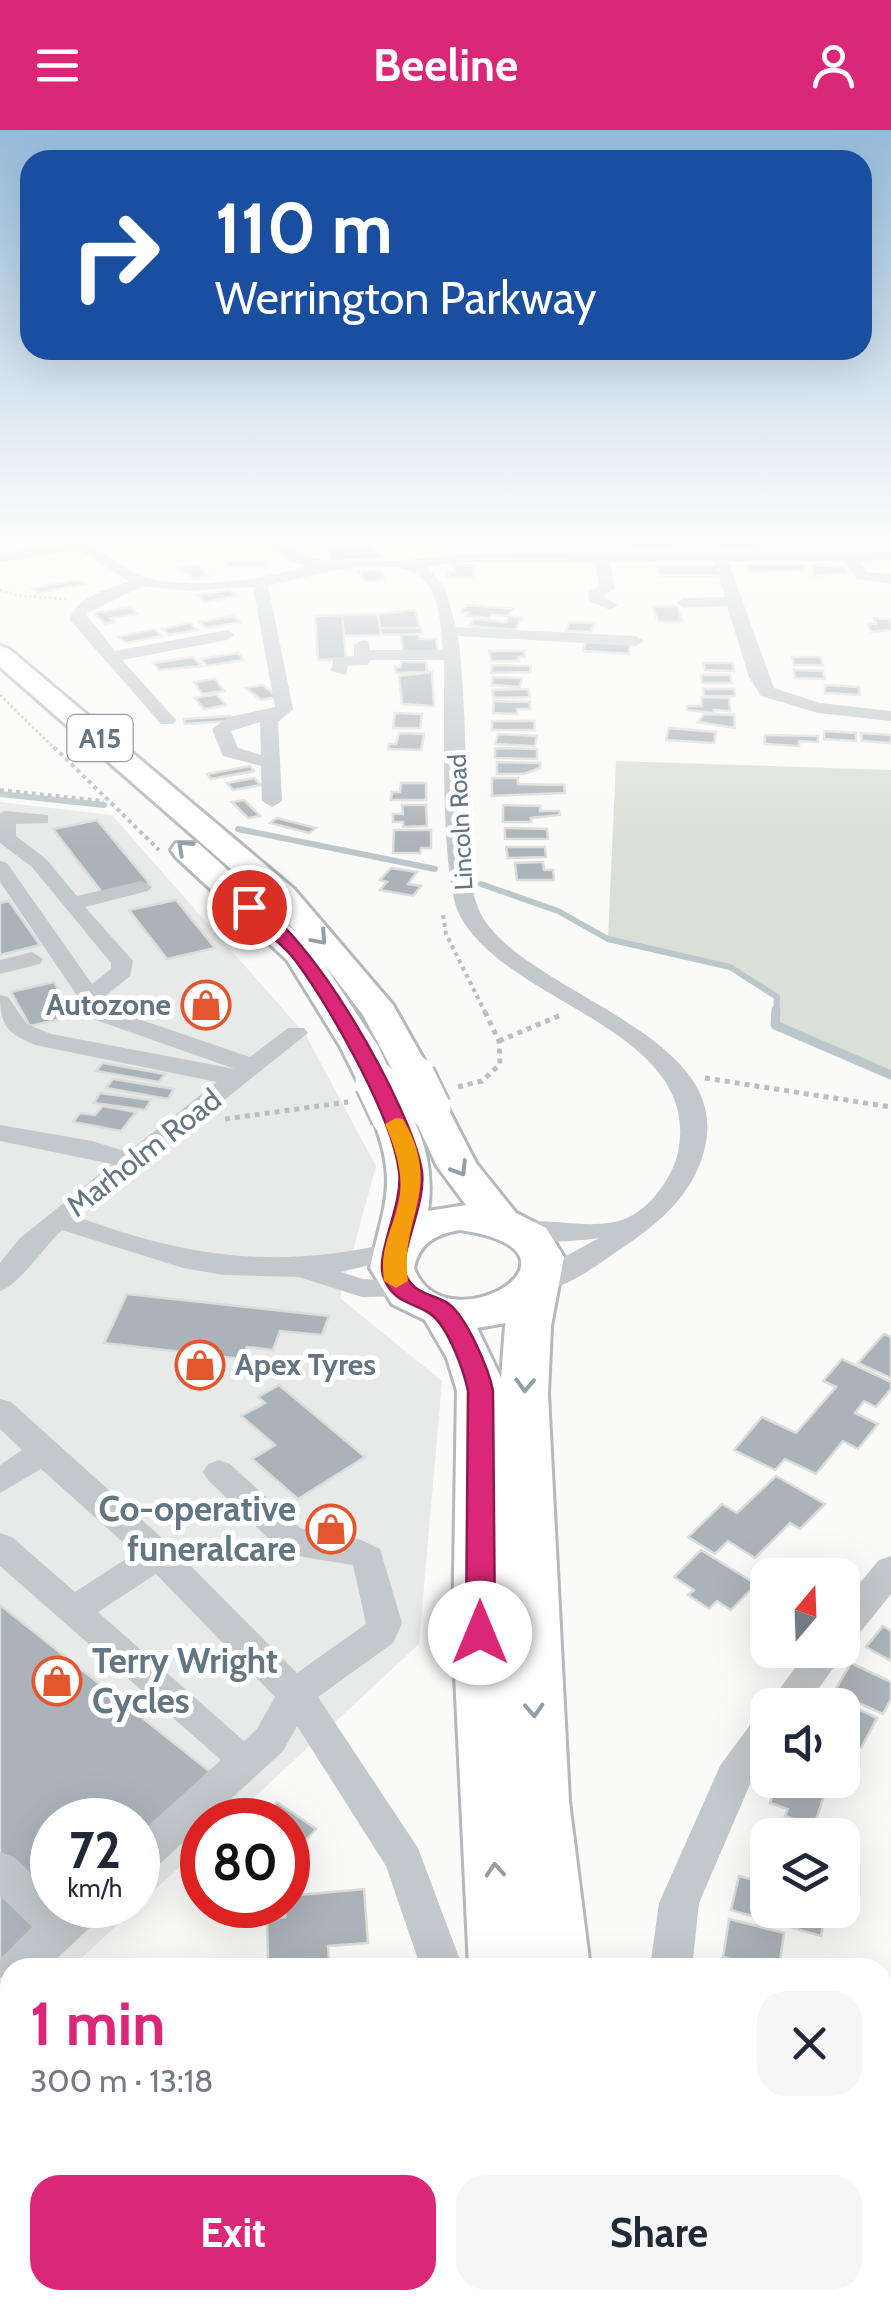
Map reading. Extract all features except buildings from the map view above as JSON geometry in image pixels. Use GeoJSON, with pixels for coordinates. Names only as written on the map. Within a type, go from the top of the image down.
{"type":"FeatureCollection","features":[{"type":"Feature","properties":{"kind":"highway","name":"A15"},"geometry":{"type":"LineString","coordinates":[[0,654],[282,896],[380,1013],[403,1095],[411,1174],[409,1274]]}},
{"type":"Feature","properties":{"kind":"highway","name":"A15"},"geometry":{"type":"LineString","coordinates":[[0,684],[300,954],[359,1046],[510,1226],[542,1253],[545,1268],[528,1326],[524,1394],[538,1801],[557,1958]]}},
{"type":"Feature","properties":{"kind":"highway"},"geometry":{"type":"LineString","coordinates":[[409,1274],[422,1226],[440,1220],[481,1218],[510,1226]]}},
{"type":"Feature","properties":{"kind":"highway"},"geometry":{"type":"LineString","coordinates":[[409,1274],[461,1314],[500,1310],[520,1302],[538,1285]]}},
{"type":"Feature","properties":{"kind":"highway"},"geometry":{"type":"LineString","coordinates":[[409,1274],[465,1344],[476,1367],[480,1391],[480,1633],[500,1958]]}},
{"type":"Feature","properties":{"kind":"street"},"geometry":{"type":"LineString","coordinates":[[98,644],[167,720]]}},
{"type":"Feature","properties":{"kind":"street"},"geometry":{"type":"LineString","coordinates":[[109,657],[194,644]]}},
{"type":"Feature","properties":{"kind":"street"},"geometry":{"type":"LineString","coordinates":[[271,644],[284,709],[268,720],[272,802]]}},
{"type":"Feature","properties":{"kind":"street","name":"Lincoln Road"},"geometry":{"type":"LineString","coordinates":[[451,644],[460,874],[466,908],[485,935],[647,1048],[673,1072],[693,1111],[694,1152],[683,1177],[664,1202],[589,1260],[538,1285]]}},
{"type":"Feature","properties":{"kind":"street"},"geometry":{"type":"LineString","coordinates":[[748,644],[766,692],[818,708],[891,716]]}},
{"type":"Feature","properties":{"kind":"street"},"geometry":{"type":"LineString","coordinates":[[340,671],[340,661],[362,661],[362,647],[452,655]]}},
{"type":"Feature","properties":{"kind":"street"},"geometry":{"type":"LineString","coordinates":[[141,692],[168,686]]}},
{"type":"Feature","properties":{"kind":"street"},"geometry":{"type":"LineString","coordinates":[[270,762],[230,752],[224,746],[221,729],[234,721],[278,713]]}},
{"type":"Feature","properties":{"kind":"street"},"geometry":{"type":"LineString","coordinates":[[40,819],[6,817],[6,838],[26,848],[102,946],[122,961],[122,971],[89,998]]}},
{"type":"Feature","properties":{"kind":"street"},"geometry":{"type":"LineString","coordinates":[[0,867],[101,1014],[246,1073]]}},
{"type":"Feature","properties":{"kind":"street"},"geometry":{"type":"LineString","coordinates":[[70,904],[141,887]]}},
{"type":"Feature","properties":{"kind":"street"},"geometry":{"type":"LineString","coordinates":[[0,967],[32,959]]}},
{"type":"Feature","properties":{"kind":"street"},"geometry":{"type":"LineString","coordinates":[[0,1002],[18,1029],[44,1040],[246,1073]]}},
{"type":"Feature","properties":{"kind":"street","name":"Marholm Road"},"geometry":{"type":"LineString","coordinates":[[0,1282],[29,1245],[58,1219],[296,1034]]}},
{"type":"Feature","properties":{"kind":"street"},"geometry":{"type":"LineString","coordinates":[[0,1133],[92,1149],[134,1162]]}},
{"type":"Feature","properties":{"kind":"street"},"geometry":{"type":"LineString","coordinates":[[58,1219],[178,1260],[302,1271],[362,1288],[409,1274]]}},
{"type":"Feature","properties":{"kind":"street"},"geometry":{"type":"LineString","coordinates":[[510,1226],[564,1234],[630,1226]]}},
{"type":"Feature","properties":{"kind":"street"},"geometry":{"type":"LineString","coordinates":[[0,1410],[159,1555],[295,1694],[404,1860],[438,1958]]}},
{"type":"Feature","properties":{"kind":"street"},"geometry":{"type":"LineString","coordinates":[[0,1481],[42,1452]]}},
{"type":"Feature","properties":{"kind":"street"},"geometry":{"type":"LineString","coordinates":[[160,1839],[270,1740],[295,1694],[380,1633],[384,1623],[374,1571],[361,1553],[302,1544],[288,1537],[219,1472]]}},
{"type":"Feature","properties":{"kind":"street"},"geometry":{"type":"LineString","coordinates":[[0,1546],[228,1747]]}},
{"type":"Feature","properties":{"kind":"street"},"geometry":{"type":"LineString","coordinates":[[76,1610],[159,1555]]}},
{"type":"Feature","properties":{"kind":"street"},"geometry":{"type":"LineString","coordinates":[[860,1608],[891,1569]]}},
{"type":"Feature","properties":{"kind":"street"},"geometry":{"type":"LineString","coordinates":[[799,1688],[814,1668]]}},
{"type":"Feature","properties":{"kind":"street"},"geometry":{"type":"LineString","coordinates":[[672,1958],[680,1903],[739,1766],[750,1752]]}},
{"type":"Feature","properties":{"kind":"street"},"geometry":{"type":"LineString","coordinates":[[0,1870],[30,1889]]}},
{"type":"Feature","properties":{"kind":"street"},"geometry":{"type":"LineString","coordinates":[[28,1958],[61,1928]]}},
{"type":"Feature","properties":{"kind":"path"},"geometry":{"type":"LineString","coordinates":[[0,695],[125,818]]}},
{"type":"Feature","properties":{"kind":"path"},"geometry":{"type":"LineString","coordinates":[[0,790],[107,801]]}},
{"type":"Feature","properties":{"kind":"path"},"geometry":{"type":"LineString","coordinates":[[187,1122],[208,1123],[482,1081],[500,1064],[499,1041],[446,934],[439,886],[460,874]]}},
{"type":"Feature","properties":{"kind":"path"},"geometry":{"type":"LineString","coordinates":[[499,1041],[568,1012]]}},
{"type":"Feature","properties":{"kind":"path"},"geometry":{"type":"LineString","coordinates":[[709,1079],[891,1107]]}},
{"type":"Feature","properties":{"kind":"shaded area"},"geometry":{"type":"Polygon","coordinates":[[[616,761],[891,770],[891,1075],[775,1025],[777,997],[730,967],[608,939],[616,761]]]}},
{"type":"Feature","properties":{"kind":"shaded area"},"geometry":{"type":"Polygon","coordinates":[[[0,802],[112,815],[305,1034],[376,1166],[340,1298],[442,1381],[419,1644],[254,1798],[180,1798],[180,1866],[160,1885],[160,1798],[30,1798],[30,1928],[114,1928],[82,1958],[0,1958],[0,802]]]}},
{"type":"Feature","properties":{"kind":"waterway"},"geometry":{"type":"LineString","coordinates":[[0,794],[104,805]]}},
{"type":"Feature","properties":{"kind":"waterway"},"geometry":{"type":"LineString","coordinates":[[238,829],[435,869]]}},
{"type":"Feature","properties":{"kind":"waterway"},"geometry":{"type":"LineString","coordinates":[[481,884],[558,911],[608,939],[730,967],[777,997],[776,1012]]}},
{"type":"Feature","properties":{"kind":"waterway"},"geometry":{"type":"LineString","coordinates":[[776,1010],[775,1025],[891,1075]]}},
{"type":"Feature","properties":{"kind":"slow traffic"},"geometry":{"type":"LineString","coordinates":[[396,1124],[405,1146],[412,1192],[393,1256],[396,1281]]}},
{"type":"Feature","properties":{"kind":"place","name":"Autozone"},"geometry":{"type":"Point","coordinates":[206,1005]}},
{"type":"Feature","properties":{"kind":"place","name":"Apex Tyres"},"geometry":{"type":"Point","coordinates":[200,1365]}},
{"type":"Feature","properties":{"kind":"place","name":"Co-operative funeralcare"},"geometry":{"type":"Point","coordinates":[331,1529]}},
{"type":"Feature","properties":{"kind":"place","name":"Terry Wright Cycles"},"geometry":{"type":"Point","coordinates":[57,1681]}},
{"type":"Feature","properties":{"kind":"route"},"geometry":{"type":"LineString","coordinates":[[249,907],[300,954],[359,1046],[405,1146],[411,1174],[410,1206],[393,1256],[395,1279],[413,1299],[442,1310],[476,1367],[480,1391],[480,1633]]}}]}
